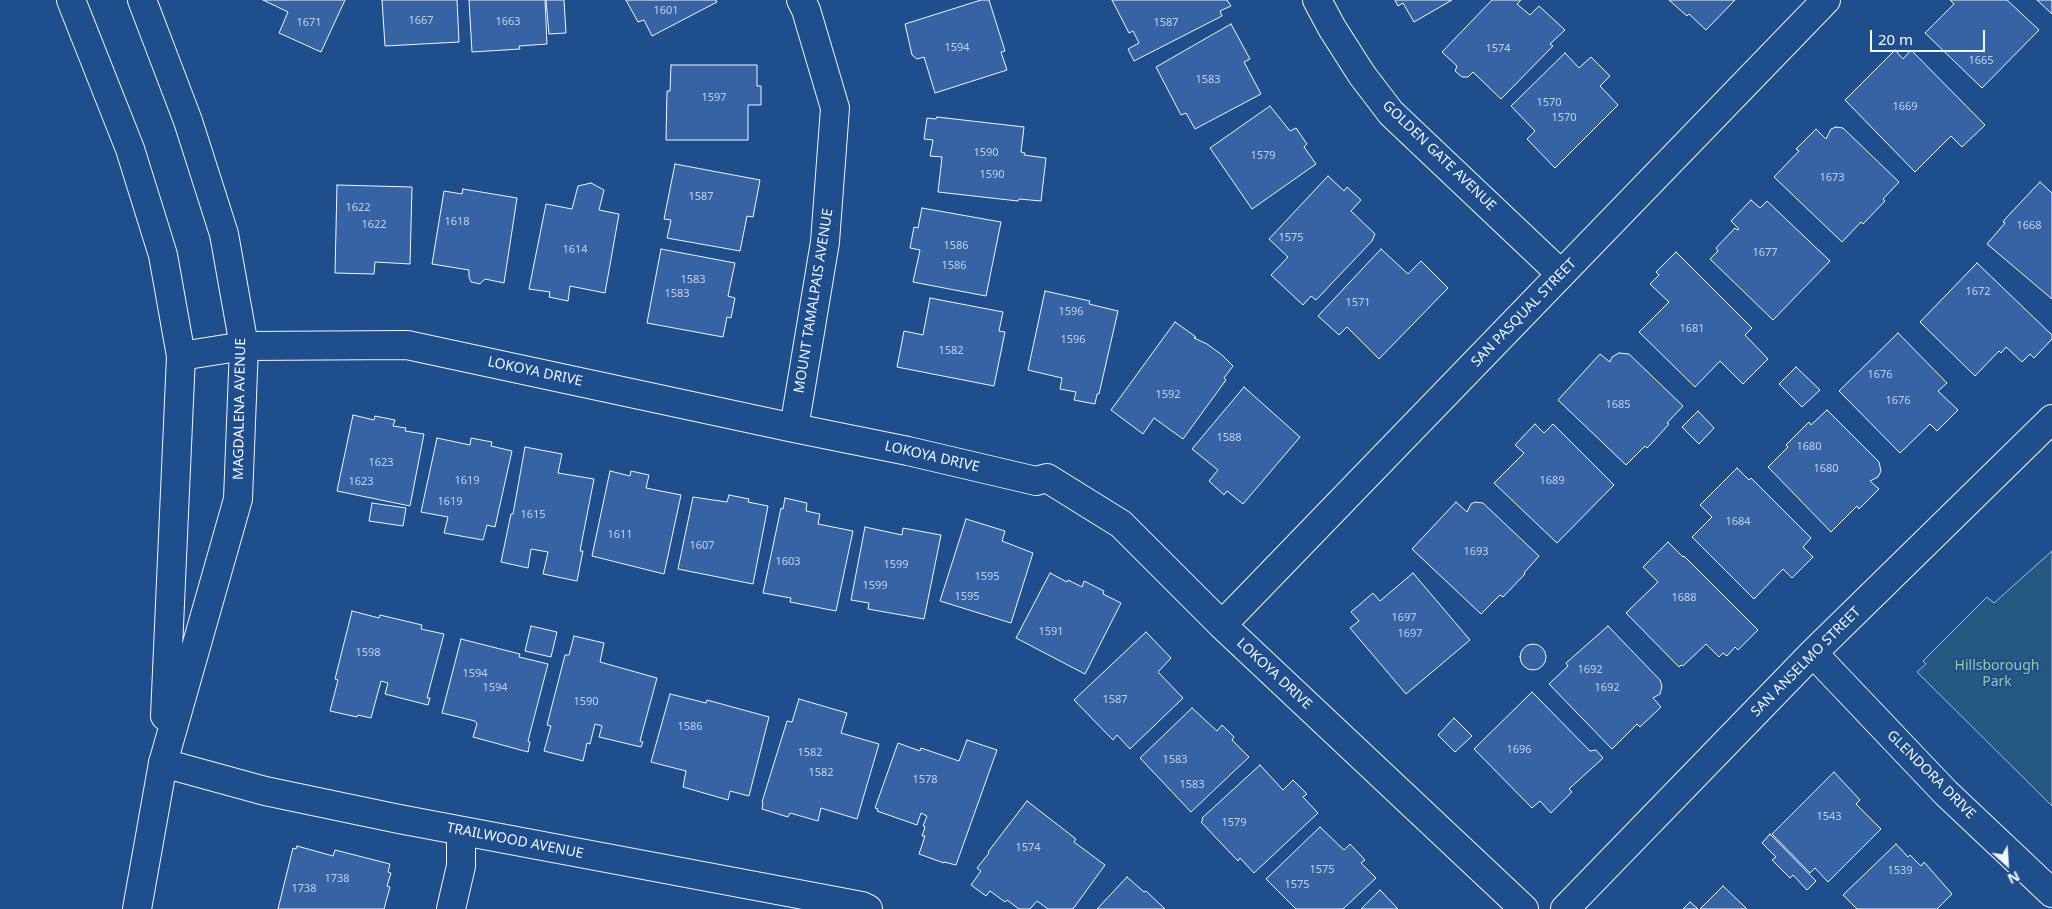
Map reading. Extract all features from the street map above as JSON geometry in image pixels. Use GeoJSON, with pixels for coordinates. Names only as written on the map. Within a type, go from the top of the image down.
{"type":"FeatureCollection","features":[{"type":"Feature","properties":{"kind":"street","name":"MAGDALENA AVENUE"},"geometry":{"type":"LineString","coordinates":[[71,0],[130,149],[163,255],[181,356],[163,763]]}},
{"type":"Feature","properties":{"kind":"street","name":"MAGDALENA AVENUE"},"geometry":{"type":"LineString","coordinates":[[138,909],[163,763],[238,499],[244,346],[224,234],[188,121],[142,0]]}},
{"type":"Feature","properties":{"kind":"street","name":"MOUNT TAMALPAIS AVENUE"},"geometry":{"type":"LineString","coordinates":[[794,428],[825,242],[835,108],[806,10],[801,0]]}},
{"type":"Feature","properties":{"kind":"street","name":"GOLDEN GATE AVENUE"},"geometry":{"type":"LineString","coordinates":[[1317,0],[1332,28],[1362,74],[1391,113],[1561,274]]}},
{"type":"Feature","properties":{"kind":"street","name":"SAN PASQUAL STREET"},"geometry":{"type":"LineString","coordinates":[[1222,625],[1826,0]]}},
{"type":"Feature","properties":{"kind":"street","name":"LOKOYA DRIVE"},"geometry":{"type":"LineString","coordinates":[[181,356],[244,346],[408,345],[794,428],[908,450],[1036,481],[1047,478],[1121,524],[1222,625],[1524,909]]}},
{"type":"Feature","properties":{"kind":"street","name":"SAN ANSELMO STREET"},"geometry":{"type":"LineString","coordinates":[[1564,909],[1814,653],[2052,419]]}},
{"type":"Feature","properties":{"kind":"street","name":"GLENDORA DRIVE"},"geometry":{"type":"LineString","coordinates":[[1814,653],[1946,793],[2052,893]]}},
{"type":"Feature","properties":{"kind":"street","name":"TRAILWOOD AVENUE"},"geometry":{"type":"LineString","coordinates":[[163,763],[265,791],[461,832],[862,906],[868,909]]}},
{"type":"Feature","properties":{"kind":"street"},"geometry":{"type":"LineString","coordinates":[[451,909],[461,866],[461,832]]}},
{"type":"Feature","properties":{"kind":"green space","name":"Hillsborough Park"},"geometry":{"type":"Polygon","coordinates":[[[2052,551],[2052,806],[1917,672],[1926,664],[1923,661],[1987,597],[1994,603],[2052,551]]]}},
{"type":"Feature","properties":{"kind":"building"},"geometry":{"type":"Polygon","coordinates":[[[263,0],[345,0],[321,52],[279,33],[288,12],[263,0]]]}},
{"type":"Feature","properties":{"kind":"building"},"geometry":{"type":"Polygon","coordinates":[[[382,0],[457,0],[459,42],[385,46],[382,0]]]}},
{"type":"Feature","properties":{"kind":"building"},"geometry":{"type":"Polygon","coordinates":[[[469,0],[545,0],[547,44],[519,46],[520,49],[472,52],[469,0]]]}},
{"type":"Feature","properties":{"kind":"building"},"geometry":{"type":"Polygon","coordinates":[[[546,0],[564,0],[566,33],[549,34],[546,0]]]}},
{"type":"Feature","properties":{"kind":"building"},"geometry":{"type":"Polygon","coordinates":[[[626,0],[716,0],[717,2],[652,36],[644,20],[638,22],[626,0]]]}},
{"type":"Feature","properties":{"kind":"building"},"geometry":{"type":"Polygon","coordinates":[[[981,0],[989,0],[1005,51],[1001,52],[1007,70],[935,93],[924,57],[917,59],[912,55],[905,24],[981,0]]]}},
{"type":"Feature","properties":{"kind":"building"},"geometry":{"type":"Polygon","coordinates":[[[1112,0],[1227,0],[1231,6],[1220,11],[1222,16],[1134,61],[1128,49],[1139,43],[1133,31],[1129,33],[1112,0]]]}},
{"type":"Feature","properties":{"kind":"building"},"geometry":{"type":"Polygon","coordinates":[[[1395,0],[1452,0],[1414,22],[1403,3],[1398,6],[1395,0]]]}},
{"type":"Feature","properties":{"kind":"building"},"geometry":{"type":"Polygon","coordinates":[[[1492,0],[1521,0],[1517,4],[1530,15],[1539,6],[1565,30],[1550,44],[1553,46],[1501,99],[1473,72],[1468,77],[1462,77],[1455,71],[1457,66],[1442,52],[1492,0]]]}},
{"type":"Feature","properties":{"kind":"building"},"geometry":{"type":"Polygon","coordinates":[[[1669,0],[1735,0],[1706,30],[1689,14],[1687,16],[1669,0]]]}},
{"type":"Feature","properties":{"kind":"building"},"geometry":{"type":"Polygon","coordinates":[[[1950,0],[2007,0],[2039,30],[1982,88],[1925,33],[1954,4],[1950,0]]]}},
{"type":"Feature","properties":{"kind":"building"},"geometry":{"type":"Polygon","coordinates":[[[2037,0],[2052,0],[2052,14],[2037,0]]]}},
{"type":"Feature","properties":{"kind":"building"},"geometry":{"type":"Polygon","coordinates":[[[1231,24],[1250,59],[1244,62],[1261,94],[1195,129],[1186,113],[1181,115],[1156,67],[1231,24]]]}},
{"type":"Feature","properties":{"kind":"building"},"geometry":{"type":"Polygon","coordinates":[[[1895,50],[1903,59],[1911,50],[1985,125],[1962,147],[1951,136],[1915,172],[1845,100],[1895,50]]]}},
{"type":"Feature","properties":{"kind":"building"},"geometry":{"type":"Polygon","coordinates":[[[1565,53],[1579,68],[1591,57],[1610,76],[1600,86],[1618,105],[1555,168],[1527,139],[1535,131],[1511,106],[1565,53]]]}},
{"type":"Feature","properties":{"kind":"building"},"geometry":{"type":"Polygon","coordinates":[[[671,65],[757,65],[757,86],[761,86],[761,105],[748,105],[748,140],[666,140],[667,91],[670,91],[671,65]]]}},
{"type":"Feature","properties":{"kind":"building"},"geometry":{"type":"Polygon","coordinates":[[[1270,106],[1290,131],[1296,128],[1307,144],[1304,147],[1316,164],[1252,209],[1210,148],[1270,106]]]}},
{"type":"Feature","properties":{"kind":"building"},"geometry":{"type":"Polygon","coordinates":[[[937,117],[1024,127],[1021,152],[1025,153],[1024,155],[1046,158],[1041,201],[1019,199],[1018,201],[938,192],[942,157],[930,156],[933,140],[924,139],[927,118],[936,119],[937,117]]]}},
{"type":"Feature","properties":{"kind":"building"},"geometry":{"type":"Polygon","coordinates":[[[1836,127],[1843,128],[1899,182],[1883,199],[1885,201],[1842,242],[1774,177],[1799,151],[1796,149],[1816,129],[1826,139],[1831,129],[1836,127]]]}},
{"type":"Feature","properties":{"kind":"building"},"geometry":{"type":"Polygon","coordinates":[[[675,164],[760,180],[753,217],[747,216],[740,251],[667,238],[671,220],[664,219],[675,164]]]}},
{"type":"Feature","properties":{"kind":"building"},"geometry":{"type":"Polygon","coordinates":[[[1328,176],[1344,191],[1347,187],[1361,200],[1351,211],[1375,234],[1372,241],[1316,300],[1311,296],[1303,305],[1271,275],[1288,257],[1269,239],[1328,176]]]}},
{"type":"Feature","properties":{"kind":"building"},"geometry":{"type":"Polygon","coordinates":[[[2040,182],[2052,193],[2052,299],[1987,244],[2005,223],[2003,222],[2006,218],[2040,182]]]}},
{"type":"Feature","properties":{"kind":"building"},"geometry":{"type":"Polygon","coordinates":[[[591,183],[604,190],[599,210],[619,214],[605,293],[570,286],[568,301],[549,297],[550,292],[529,289],[546,204],[572,209],[578,186],[591,183]]]}},
{"type":"Feature","properties":{"kind":"building"},"geometry":{"type":"Polygon","coordinates":[[[337,185],[412,187],[410,264],[375,262],[374,274],[335,273],[337,185]]]}},
{"type":"Feature","properties":{"kind":"building"},"geometry":{"type":"Polygon","coordinates":[[[463,189],[517,198],[504,283],[485,279],[480,284],[471,282],[469,270],[432,264],[444,191],[462,194],[463,189]]]}},
{"type":"Feature","properties":{"kind":"building"},"geometry":{"type":"Polygon","coordinates":[[[1751,200],[1760,208],[1767,201],[1830,261],[1773,320],[1710,259],[1718,251],[1716,248],[1735,228],[1739,229],[1731,221],[1751,200]]]}},
{"type":"Feature","properties":{"kind":"building"},"geometry":{"type":"Polygon","coordinates":[[[922,208],[1001,222],[986,296],[913,282],[920,250],[910,248],[914,227],[918,228],[922,208]]]}},
{"type":"Feature","properties":{"kind":"building"},"geometry":{"type":"Polygon","coordinates":[[[661,249],[735,263],[728,296],[735,298],[731,318],[727,317],[723,337],[647,323],[661,249]]]}},
{"type":"Feature","properties":{"kind":"building"},"geometry":{"type":"Polygon","coordinates":[[[1381,249],[1408,274],[1421,261],[1448,288],[1379,359],[1347,327],[1339,335],[1318,316],[1381,249]]]}},
{"type":"Feature","properties":{"kind":"building"},"geometry":{"type":"Polygon","coordinates":[[[1676,252],[1752,328],[1745,335],[1768,359],[1743,384],[1720,361],[1695,387],[1639,332],[1669,302],[1650,284],[1659,275],[1656,272],[1676,252]]]}},
{"type":"Feature","properties":{"kind":"building"},"geometry":{"type":"Polygon","coordinates":[[[1977,263],[2052,335],[2052,339],[2034,358],[2030,354],[2022,362],[2006,347],[2001,353],[1999,351],[1975,376],[1920,322],[1977,263]]]}},
{"type":"Feature","properties":{"kind":"building"},"geometry":{"type":"Polygon","coordinates":[[[1045,291],[1090,301],[1089,304],[1118,311],[1095,404],[1074,400],[1076,392],[1060,389],[1062,378],[1028,370],[1045,291]]]}},
{"type":"Feature","properties":{"kind":"building"},"geometry":{"type":"Polygon","coordinates":[[[930,298],[1003,312],[999,331],[1005,332],[994,386],[897,367],[904,331],[923,335],[930,298]]]}},
{"type":"Feature","properties":{"kind":"building"},"geometry":{"type":"Polygon","coordinates":[[[1175,322],[1196,337],[1194,338],[1207,344],[1222,355],[1233,366],[1224,378],[1226,380],[1183,439],[1154,418],[1143,434],[1111,410],[1175,322]]]}},
{"type":"Feature","properties":{"kind":"building"},"geometry":{"type":"Polygon","coordinates":[[[1898,333],[1947,383],[1938,391],[1958,410],[1937,431],[1930,424],[1900,453],[1839,391],[1898,333]]]}},
{"type":"Feature","properties":{"kind":"building"},"geometry":{"type":"Polygon","coordinates":[[[1619,353],[1629,354],[1683,406],[1651,444],[1647,448],[1645,446],[1626,465],[1558,400],[1600,354],[1610,362],[1612,357],[1619,353]]]}},
{"type":"Feature","properties":{"kind":"building"},"geometry":{"type":"Polygon","coordinates":[[[1796,367],[1820,390],[1802,407],[1779,384],[1796,367]]]}},
{"type":"Feature","properties":{"kind":"building"},"geometry":{"type":"Polygon","coordinates":[[[1244,387],[1300,437],[1243,504],[1227,491],[1224,495],[1209,481],[1218,470],[1192,449],[1244,387]]]}},
{"type":"Feature","properties":{"kind":"building"},"geometry":{"type":"Polygon","coordinates":[[[1827,410],[1879,462],[1881,471],[1878,477],[1870,481],[1879,489],[1859,509],[1857,506],[1831,532],[1768,467],[1788,447],[1786,445],[1809,422],[1811,425],[1827,410]]]}},
{"type":"Feature","properties":{"kind":"building"},"geometry":{"type":"Polygon","coordinates":[[[1698,411],[1714,428],[1699,444],[1682,427],[1698,411]]]}},
{"type":"Feature","properties":{"kind":"building"},"geometry":{"type":"Polygon","coordinates":[[[353,415],[374,420],[375,416],[395,420],[393,426],[406,428],[405,431],[424,434],[410,506],[337,491],[353,415]]]}},
{"type":"Feature","properties":{"kind":"building"},"geometry":{"type":"Polygon","coordinates":[[[1535,424],[1544,433],[1553,424],[1614,485],[1557,543],[1494,483],[1524,453],[1515,445],[1535,424]]]}},
{"type":"Feature","properties":{"kind":"building"},"geometry":{"type":"Polygon","coordinates":[[[437,438],[470,445],[471,438],[492,442],[491,446],[512,451],[495,527],[487,525],[483,540],[444,533],[448,517],[421,512],[437,438]]]}},
{"type":"Feature","properties":{"kind":"building"},"geometry":{"type":"Polygon","coordinates":[[[525,447],[562,454],[558,473],[594,479],[580,551],[583,551],[577,581],[543,574],[548,552],[531,549],[528,568],[501,562],[511,514],[513,514],[525,447]]]}},
{"type":"Feature","properties":{"kind":"building"},"geometry":{"type":"Polygon","coordinates":[[[1737,468],[1749,480],[1751,478],[1811,538],[1803,547],[1813,557],[1792,578],[1783,569],[1754,599],[1692,537],[1712,517],[1700,505],[1737,468]]]}},
{"type":"Feature","properties":{"kind":"building"},"geometry":{"type":"Polygon","coordinates":[[[610,471],[630,476],[631,471],[649,475],[646,488],[681,495],[664,574],[592,556],[610,471]]]}},
{"type":"Feature","properties":{"kind":"building"},"geometry":{"type":"Polygon","coordinates":[[[729,495],[749,499],[748,502],[768,506],[753,584],[678,569],[693,497],[727,502],[729,495]]]}},
{"type":"Feature","properties":{"kind":"building"},"geometry":{"type":"Polygon","coordinates":[[[785,498],[807,503],[806,511],[820,514],[818,524],[853,531],[836,611],[790,602],[791,598],[763,593],[781,508],[783,509],[785,498]]]}},
{"type":"Feature","properties":{"kind":"building"},"geometry":{"type":"Polygon","coordinates":[[[1456,502],[1467,512],[1471,504],[1475,502],[1483,503],[1539,556],[1503,597],[1500,595],[1481,614],[1412,549],[1456,502]]]}},
{"type":"Feature","properties":{"kind":"building"},"geometry":{"type":"Polygon","coordinates":[[[372,503],[406,508],[403,526],[369,521],[372,503]]]}},
{"type":"Feature","properties":{"kind":"building"},"geometry":{"type":"Polygon","coordinates":[[[966,519],[1005,531],[1002,541],[1033,553],[1011,623],[940,601],[966,519]]]}},
{"type":"Feature","properties":{"kind":"building"},"geometry":{"type":"Polygon","coordinates":[[[865,527],[902,535],[903,528],[941,535],[924,619],[868,609],[869,603],[851,600],[865,527]]]}},
{"type":"Feature","properties":{"kind":"building"},"geometry":{"type":"Polygon","coordinates":[[[1668,542],[1758,630],[1738,650],[1735,647],[1727,656],[1723,653],[1719,657],[1706,644],[1683,666],[1679,667],[1626,613],[1658,582],[1643,567],[1668,542]]]}},
{"type":"Feature","properties":{"kind":"building"},"geometry":{"type":"Polygon","coordinates":[[[1050,573],[1082,587],[1084,581],[1104,591],[1103,594],[1121,603],[1085,674],[1016,638],[1050,573]]]}},
{"type":"Feature","properties":{"kind":"building"},"geometry":{"type":"Polygon","coordinates":[[[1413,573],[1470,640],[1406,694],[1350,628],[1359,621],[1351,612],[1373,593],[1380,601],[1413,573]]]}},
{"type":"Feature","properties":{"kind":"building"},"geometry":{"type":"Polygon","coordinates":[[[352,611],[379,618],[380,615],[422,625],[421,629],[444,634],[427,698],[430,698],[428,705],[385,694],[388,683],[381,681],[371,718],[330,711],[338,680],[335,679],[352,611]]]}},
{"type":"Feature","properties":{"kind":"building"},"geometry":{"type":"Polygon","coordinates":[[[531,626],[557,632],[551,657],[525,651],[531,626]]]}},
{"type":"Feature","properties":{"kind":"building"},"geometry":{"type":"Polygon","coordinates":[[[1608,626],[1660,680],[1662,686],[1660,694],[1653,698],[1661,707],[1640,727],[1637,724],[1612,749],[1549,684],[1568,666],[1566,663],[1608,626]]]}},
{"type":"Feature","properties":{"kind":"building"},"geometry":{"type":"Polygon","coordinates":[[[1146,632],[1171,658],[1158,672],[1183,698],[1130,749],[1117,735],[1113,740],[1074,700],[1146,632]]]}},
{"type":"Feature","properties":{"kind":"building"},"geometry":{"type":"Polygon","coordinates":[[[574,636],[604,643],[600,662],[657,678],[640,741],[643,742],[641,747],[599,737],[602,726],[595,724],[590,744],[587,743],[583,761],[544,751],[551,726],[547,725],[565,655],[569,655],[574,636]]]}},
{"type":"Feature","properties":{"kind":"building"},"geometry":{"type":"Polygon","coordinates":[[[461,639],[520,654],[519,657],[548,664],[528,741],[530,742],[528,752],[473,737],[477,724],[475,721],[442,713],[461,639]]]}},
{"type":"Feature","properties":{"kind":"building"},"geometry":{"type":"Polygon","coordinates":[[[1533,644],[1542,648],[1546,657],[1542,666],[1533,670],[1524,666],[1520,657],[1524,648],[1533,644]]]}},
{"type":"Feature","properties":{"kind":"building"},"geometry":{"type":"Polygon","coordinates":[[[1532,692],[1590,751],[1596,750],[1603,758],[1569,789],[1572,792],[1551,813],[1540,801],[1532,808],[1474,749],[1532,692]]]}},
{"type":"Feature","properties":{"kind":"building"},"geometry":{"type":"Polygon","coordinates":[[[670,694],[706,703],[707,700],[769,717],[749,796],[730,791],[728,800],[683,787],[686,771],[651,762],[670,694]]]}},
{"type":"Feature","properties":{"kind":"building"},"geometry":{"type":"Polygon","coordinates":[[[799,699],[847,713],[841,733],[879,744],[857,819],[821,808],[818,821],[790,813],[788,817],[762,809],[762,802],[787,721],[792,722],[799,699]]]}},
{"type":"Feature","properties":{"kind":"building"},"geometry":{"type":"Polygon","coordinates":[[[1192,708],[1217,731],[1222,725],[1234,737],[1232,740],[1249,757],[1191,812],[1140,758],[1192,708]]]}},
{"type":"Feature","properties":{"kind":"building"},"geometry":{"type":"Polygon","coordinates":[[[1454,718],[1472,736],[1455,752],[1438,735],[1454,718]]]}},
{"type":"Feature","properties":{"kind":"building"},"geometry":{"type":"Polygon","coordinates":[[[967,740],[997,750],[956,865],[944,863],[919,854],[925,836],[922,836],[927,816],[921,813],[917,825],[877,811],[878,809],[875,808],[898,743],[920,751],[921,748],[959,761],[967,740]]]}},
{"type":"Feature","properties":{"kind":"building"},"geometry":{"type":"Polygon","coordinates":[[[1260,765],[1283,790],[1293,780],[1307,794],[1303,797],[1318,813],[1254,873],[1240,858],[1238,861],[1201,822],[1202,818],[1260,765]]]}},
{"type":"Feature","properties":{"kind":"building"},"geometry":{"type":"Polygon","coordinates":[[[1834,772],[1860,800],[1856,804],[1881,829],[1828,882],[1815,868],[1810,873],[1772,834],[1834,772]]]}},
{"type":"Feature","properties":{"kind":"building"},"geometry":{"type":"Polygon","coordinates":[[[1027,801],[1076,839],[1074,842],[1105,865],[1073,909],[1048,909],[1037,901],[1030,909],[1019,909],[990,891],[986,896],[971,885],[981,871],[977,868],[1027,801]]]}},
{"type":"Feature","properties":{"kind":"building"},"geometry":{"type":"Polygon","coordinates":[[[1320,827],[1344,850],[1350,844],[1365,860],[1361,863],[1376,878],[1343,909],[1296,909],[1266,879],[1320,827]]]}},
{"type":"Feature","properties":{"kind":"building"},"geometry":{"type":"Polygon","coordinates":[[[1770,834],[1816,881],[1807,890],[1793,875],[1790,878],[1772,860],[1776,857],[1762,843],[1770,834]]]}},
{"type":"Feature","properties":{"kind":"building"},"geometry":{"type":"Polygon","coordinates":[[[1896,844],[1908,857],[1910,855],[1921,866],[1924,862],[1952,894],[1937,909],[1857,909],[1843,895],[1896,844]]]}},
{"type":"Feature","properties":{"kind":"building"},"geometry":{"type":"Polygon","coordinates":[[[297,846],[333,856],[335,850],[390,864],[388,872],[391,873],[387,886],[390,887],[384,909],[278,909],[293,848],[296,849],[297,846]]]}},
{"type":"Feature","properties":{"kind":"building"},"geometry":{"type":"Polygon","coordinates":[[[1127,877],[1144,892],[1146,891],[1165,909],[1097,909],[1127,877]]]}},
{"type":"Feature","properties":{"kind":"building"},"geometry":{"type":"Polygon","coordinates":[[[1723,886],[1747,909],[1700,909],[1723,886]]]}},
{"type":"Feature","properties":{"kind":"building"},"geometry":{"type":"Polygon","coordinates":[[[1380,890],[1398,909],[1361,909],[1380,890]]]}},
{"type":"Feature","properties":{"kind":"building"},"geometry":{"type":"Polygon","coordinates":[[[1690,902],[1698,909],[1683,909],[1690,902]]]}}]}
